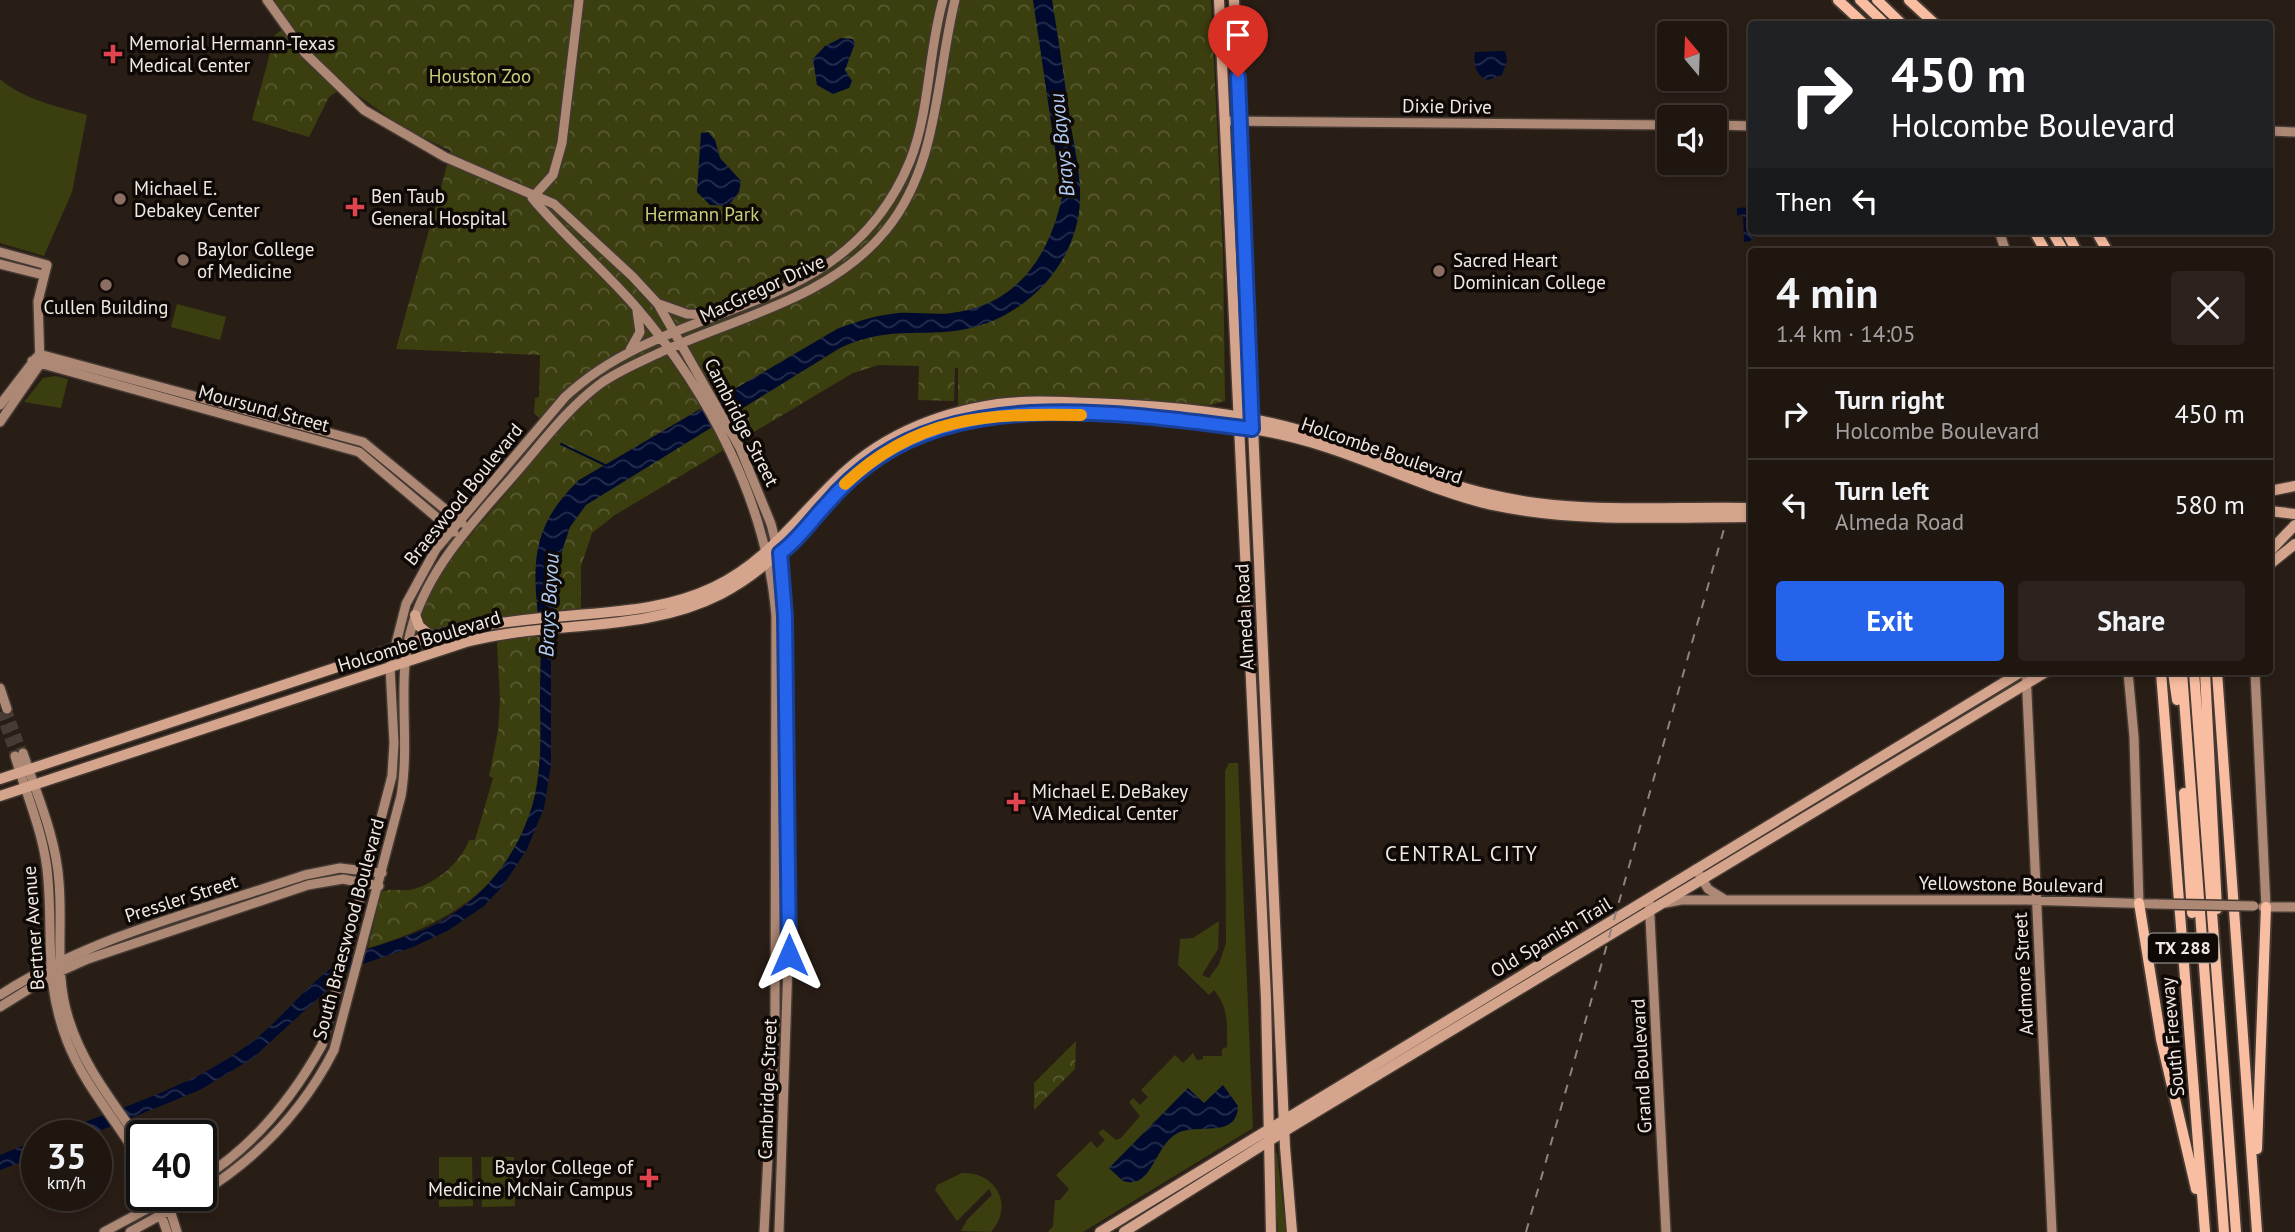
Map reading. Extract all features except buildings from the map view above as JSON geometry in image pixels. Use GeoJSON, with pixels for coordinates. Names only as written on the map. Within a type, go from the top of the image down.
{"type":"FeatureCollection","features":[{"type":"Feature","properties":{"kind":"highway"},"geometry":{"type":"LineString","coordinates":[[1838,0],[1861,21]]}},
{"type":"Feature","properties":{"kind":"highway"},"geometry":{"type":"LineString","coordinates":[[1860,0],[1882,21]]}},
{"type":"Feature","properties":{"kind":"highway"},"geometry":{"type":"LineString","coordinates":[[1878,0],[1899,21]]}},
{"type":"Feature","properties":{"kind":"highway"},"geometry":{"type":"LineString","coordinates":[[1909,0],[1932,21]]}},
{"type":"Feature","properties":{"kind":"highway","name":"South Freeway"},"geometry":{"type":"LineString","coordinates":[[2161,675],[2205,1228]]}},
{"type":"Feature","properties":{"kind":"highway"},"geometry":{"type":"LineString","coordinates":[[2173,675],[2179,719],[2189,881],[2211,1084]]}},
{"type":"Feature","properties":{"kind":"highway"},"geometry":{"type":"LineString","coordinates":[[2182,675],[2224,1232]]}},
{"type":"Feature","properties":{"kind":"highway"},"geometry":{"type":"LineString","coordinates":[[2194,675],[2236,1232]]}},
{"type":"Feature","properties":{"kind":"highway"},"geometry":{"type":"LineString","coordinates":[[2205,675],[2224,1084]]}},
{"type":"Feature","properties":{"kind":"highway","name":"TX 288"},"geometry":{"type":"LineString","coordinates":[[2217,675],[2257,1232]]}},
{"type":"Feature","properties":{"kind":"highway"},"geometry":{"type":"LineString","coordinates":[[2139,903],[2161,1039],[2205,1228]]}},
{"type":"Feature","properties":{"kind":"highway"},"geometry":{"type":"LineString","coordinates":[[2256,1219],[2266,907]]}},
{"type":"Feature","properties":{"kind":"main road","name":"Almeda Road"},"geometry":{"type":"LineString","coordinates":[[1219,0],[1240,415],[1270,1126],[1271,1232]]}},
{"type":"Feature","properties":{"kind":"main road","name":"Almeda Road"},"geometry":{"type":"LineString","coordinates":[[1234,0],[1284,1132],[1292,1232]]}},
{"type":"Feature","properties":{"kind":"main road"},"geometry":{"type":"LineString","coordinates":[[1231,234],[1246,234]]}},
{"type":"Feature","properties":{"kind":"main road","name":"Holcombe Boulevard"},"geometry":{"type":"LineString","coordinates":[[0,779],[431,636],[578,620],[654,608],[692,596],[769,558],[834,481],[904,432],[1000,404],[1040,402],[1128,405],[1240,415],[1327,438],[1422,475],[1496,496],[1586,507],[1748,508]]}},
{"type":"Feature","properties":{"kind":"main road","name":"Holcombe Boulevard"},"geometry":{"type":"LineString","coordinates":[[948,419],[1001,414],[1127,416],[1252,429],[1325,446],[1416,482],[1504,507],[1584,516],[1748,517]]}},
{"type":"Feature","properties":{"kind":"main road"},"geometry":{"type":"LineString","coordinates":[[2273,490],[2295,486]]}},
{"type":"Feature","properties":{"kind":"main road"},"geometry":{"type":"LineString","coordinates":[[2273,511],[2295,514]]}},
{"type":"Feature","properties":{"kind":"main road"},"geometry":{"type":"LineString","coordinates":[[2273,548],[2295,525]]}},
{"type":"Feature","properties":{"kind":"main road"},"geometry":{"type":"LineString","coordinates":[[2273,562],[2295,544]]}},
{"type":"Feature","properties":{"kind":"main road"},"geometry":{"type":"LineString","coordinates":[[415,615],[419,626],[431,636]]}},
{"type":"Feature","properties":{"kind":"main road","name":"Holcombe Boulevard"},"geometry":{"type":"LineString","coordinates":[[0,796],[515,626]]}},
{"type":"Feature","properties":{"kind":"main road","name":"Old Spanish Trail"},"geometry":{"type":"LineString","coordinates":[[1100,1232],[1270,1126],[2019,675]]}},
{"type":"Feature","properties":{"kind":"main road","name":"Old Spanish Trail"},"geometry":{"type":"LineString","coordinates":[[1124,1232],[1269,1141],[2041,675]]}},
{"type":"Feature","properties":{"kind":"main road"},"geometry":{"type":"LineString","coordinates":[[1944,719],[1950,729]]}},
{"type":"Feature","properties":{"kind":"main road"},"geometry":{"type":"LineString","coordinates":[[120,739],[124,753]]}},
{"type":"Feature","properties":{"kind":"main road"},"geometry":{"type":"LineString","coordinates":[[1862,768],[1868,779]]}},
{"type":"Feature","properties":{"kind":"main road"},"geometry":{"type":"LineString","coordinates":[[1803,804],[1810,814]]}},
{"type":"Feature","properties":{"kind":"main road"},"geometry":{"type":"LineString","coordinates":[[1737,845],[1743,855]]}},
{"type":"Feature","properties":{"kind":"main road"},"geometry":{"type":"LineString","coordinates":[[1502,987],[1508,998]]}},
{"type":"Feature","properties":{"kind":"main road"},"geometry":{"type":"LineString","coordinates":[[1426,1033],[1433,1043]]}},
{"type":"Feature","properties":{"kind":"main road"},"geometry":{"type":"LineString","coordinates":[[1391,1054],[1397,1065]]}},
{"type":"Feature","properties":{"kind":"main road"},"geometry":{"type":"LineString","coordinates":[[1359,1073],[1365,1084]]}},
{"type":"Feature","properties":{"kind":"main road"},"geometry":{"type":"LineString","coordinates":[[1166,1191],[1174,1201]]}},
{"type":"Feature","properties":{"kind":"street","name":"Cambridge Street"},"geometry":{"type":"LineString","coordinates":[[267,0],[305,53],[364,110],[445,157],[509,183],[532,198],[635,307],[660,338],[689,380],[736,467],[769,558],[776,616],[775,1024],[764,1232]]}},
{"type":"Feature","properties":{"kind":"street"},"geometry":{"type":"LineString","coordinates":[[532,198],[553,175],[562,143],[579,0]]}},
{"type":"Feature","properties":{"kind":"street","name":"MacGregor Drive"},"geometry":{"type":"LineString","coordinates":[[542,425],[585,379],[660,338],[799,281],[837,260],[875,223],[893,196],[910,160],[919,127],[943,0]]}},
{"type":"Feature","properties":{"kind":"street","name":"MacGregor Drive"},"geometry":{"type":"LineString","coordinates":[[550,433],[601,383],[667,349],[795,296],[846,267],[886,230],[899,212],[921,167],[933,122],[955,0]]}},
{"type":"Feature","properties":{"kind":"street","name":"Dixie Drive"},"geometry":{"type":"LineString","coordinates":[[1225,121],[1657,125]]}},
{"type":"Feature","properties":{"kind":"street"},"geometry":{"type":"LineString","coordinates":[[1727,125],[1748,126]]}},
{"type":"Feature","properties":{"kind":"street"},"geometry":{"type":"LineString","coordinates":[[2273,131],[2295,132]]}},
{"type":"Feature","properties":{"kind":"street"},"geometry":{"type":"LineString","coordinates":[[910,160],[921,167]]}},
{"type":"Feature","properties":{"kind":"street","name":"Cambridge Street"},"geometry":{"type":"LineString","coordinates":[[532,198],[554,204],[659,304],[733,435],[755,482],[779,548],[785,600],[789,932],[779,1232]]}},
{"type":"Feature","properties":{"kind":"street"},"geometry":{"type":"LineString","coordinates":[[0,252],[47,265],[38,301],[37,360],[0,422]]}},
{"type":"Feature","properties":{"kind":"street"},"geometry":{"type":"LineString","coordinates":[[0,264],[43,275]]}},
{"type":"Feature","properties":{"kind":"street"},"geometry":{"type":"LineString","coordinates":[[659,304],[687,314],[718,315]]}},
{"type":"Feature","properties":{"kind":"street"},"geometry":{"type":"LineString","coordinates":[[627,354],[640,332],[635,307]]}},
{"type":"Feature","properties":{"kind":"street"},"geometry":{"type":"LineString","coordinates":[[0,405],[37,360]]}},
{"type":"Feature","properties":{"kind":"street","name":"Moursund Street"},"geometry":{"type":"LineString","coordinates":[[37,360],[363,442],[469,528]]}},
{"type":"Feature","properties":{"kind":"street","name":"Moursund Street"},"geometry":{"type":"LineString","coordinates":[[37,360],[359,452],[461,538]]}},
{"type":"Feature","properties":{"kind":"street","name":"Braeswood Boulevard"},"geometry":{"type":"LineString","coordinates":[[390,667],[414,584],[460,520],[542,425]]}},
{"type":"Feature","properties":{"kind":"street","name":"Braeswood Boulevard"},"geometry":{"type":"LineString","coordinates":[[405,662],[415,615],[436,572],[469,528],[550,433]]}},
{"type":"Feature","properties":{"kind":"street"},"geometry":{"type":"LineString","coordinates":[[736,467],[744,470],[750,483],[755,482]]}},
{"type":"Feature","properties":{"kind":"street","name":"South Braeswood Boulevard"},"geometry":{"type":"LineString","coordinates":[[217,1183],[259,1152],[283,1127],[321,1076],[334,1050],[401,796],[407,760],[405,662]]}},
{"type":"Feature","properties":{"kind":"street","name":"South Braeswood Boulevard"},"geometry":{"type":"LineString","coordinates":[[217,1169],[273,1117],[306,1075],[322,1045],[366,883],[394,761],[390,667]]}},
{"type":"Feature","properties":{"kind":"street","name":"Ardmore Street"},"geometry":{"type":"LineString","coordinates":[[2025,675],[2052,1232]]}},
{"type":"Feature","properties":{"kind":"street"},"geometry":{"type":"LineString","coordinates":[[2128,675],[2134,737],[2139,903]]}},
{"type":"Feature","properties":{"kind":"street"},"geometry":{"type":"LineString","coordinates":[[2255,675],[2266,907]]}},
{"type":"Feature","properties":{"kind":"street"},"geometry":{"type":"LineString","coordinates":[[0,688],[7,709]]}},
{"type":"Feature","properties":{"kind":"street","name":"Bertner Avenue"},"geometry":{"type":"LineString","coordinates":[[19,755],[41,833],[47,867],[49,965],[55,974],[87,1085],[126,1141]]}},
{"type":"Feature","properties":{"kind":"street","name":"Bertner Avenue"},"geometry":{"type":"LineString","coordinates":[[29,786],[56,855],[60,884],[59,960],[55,974]]}},
{"type":"Feature","properties":{"kind":"street","name":"Pressler Street"},"geometry":{"type":"LineString","coordinates":[[0,995],[59,960],[324,869],[382,873]]}},
{"type":"Feature","properties":{"kind":"street"},"geometry":{"type":"LineString","coordinates":[[1696,869],[1715,895],[1726,900]]}},
{"type":"Feature","properties":{"kind":"street","name":"Pressler Street"},"geometry":{"type":"LineString","coordinates":[[0,1007],[55,974],[229,912],[330,880],[379,886]]}},
{"type":"Feature","properties":{"kind":"street","name":"Grand Boulevard"},"geometry":{"type":"LineString","coordinates":[[1649,898],[1666,1232]]}},
{"type":"Feature","properties":{"kind":"street","name":"Yellowstone Boulevard"},"geometry":{"type":"LineString","coordinates":[[1664,903],[1726,900],[2037,900],[2295,906]]}},
{"type":"Feature","properties":{"kind":"street"},"geometry":{"type":"LineString","coordinates":[[226,902],[229,912]]}},
{"type":"Feature","properties":{"kind":"street"},"geometry":{"type":"LineString","coordinates":[[212,907],[216,917]]}},
{"type":"Feature","properties":{"kind":"street"},"geometry":{"type":"LineString","coordinates":[[130,934],[133,944]]}},
{"type":"Feature","properties":{"kind":"street","name":"Bertner Avenue"},"geometry":{"type":"LineString","coordinates":[[78,1054],[126,1122]]}},
{"type":"Feature","properties":{"kind":"street"},"geometry":{"type":"LineString","coordinates":[[259,1152],[255,1145],[273,1117]]}},
{"type":"Feature","properties":{"kind":"street"},"geometry":{"type":"LineString","coordinates":[[223,1165],[230,1175]]}},
{"type":"Feature","properties":{"kind":"street"},"geometry":{"type":"LineString","coordinates":[[104,1232],[140,1211]]}},
{"type":"Feature","properties":{"kind":"street"},"geometry":{"type":"LineString","coordinates":[[166,1212],[167,1232]]}},
{"type":"Feature","properties":{"kind":"street"},"geometry":{"type":"LineString","coordinates":[[166,1212],[177,1232]]}},
{"type":"Feature","properties":{"kind":"street","name":"South Braeswood Boulevard"},"geometry":{"type":"LineString","coordinates":[[130,1232],[166,1212]]}},
{"type":"Feature","properties":{"kind":"green space","name":"Hermann Park"},"geometry":{"type":"Polygon","coordinates":[[[274,0],[1211,0],[1223,252],[1225,401],[1210,405],[1115,398],[1051,397],[989,401],[958,407],[958,368],[955,368],[954,401],[918,400],[919,366],[879,365],[853,373],[615,515],[592,533],[581,566],[581,608],[429,631],[420,620],[421,613],[443,568],[557,433],[534,413],[535,398],[539,397],[540,355],[396,349],[451,151],[402,127],[345,86],[329,97],[309,137],[252,120],[275,35],[290,24],[274,0]]]}},
{"type":"Feature","properties":{"kind":"green space"},"geometry":{"type":"Polygon","coordinates":[[[0,79],[30,97],[87,115],[72,192],[44,256],[0,243],[0,79]]]}},
{"type":"Feature","properties":{"kind":"green space"},"geometry":{"type":"Polygon","coordinates":[[[177,304],[226,317],[220,340],[171,327],[177,304]]]}},
{"type":"Feature","properties":{"kind":"green space"},"geometry":{"type":"Polygon","coordinates":[[[55,376],[68,379],[61,408],[24,402],[43,378],[55,376]]]}},
{"type":"Feature","properties":{"kind":"green space"},"geometry":{"type":"Polygon","coordinates":[[[468,632],[470,636],[414,651],[415,649],[468,632]]]}},
{"type":"Feature","properties":{"kind":"green space"},"geometry":{"type":"Polygon","coordinates":[[[540,637],[541,710],[537,782],[529,816],[517,845],[500,871],[480,892],[455,910],[399,938],[368,948],[381,892],[410,890],[428,883],[453,865],[469,840],[475,840],[493,778],[489,776],[498,731],[500,699],[497,644],[499,639],[540,637]]]}},
{"type":"Feature","properties":{"kind":"green space"},"geometry":{"type":"Polygon","coordinates":[[[1229,763],[1238,763],[1253,1128],[1083,1232],[1048,1232],[1053,1226],[1055,1200],[1060,1200],[1069,1189],[1056,1175],[1091,1141],[1097,1148],[1105,1140],[1098,1133],[1103,1129],[1116,1140],[1121,1138],[1140,1116],[1129,1102],[1133,1098],[1140,1105],[1148,1097],[1141,1090],[1175,1055],[1183,1063],[1193,1053],[1197,1060],[1203,1059],[1203,1056],[1222,1056],[1222,1049],[1227,1047],[1226,1017],[1219,997],[1214,990],[1209,995],[1178,965],[1180,939],[1193,938],[1219,921],[1218,949],[1202,975],[1209,978],[1219,964],[1226,943],[1225,771],[1229,763]]]}},
{"type":"Feature","properties":{"kind":"green space"},"geometry":{"type":"Polygon","coordinates":[[[1076,1041],[1075,1069],[1034,1110],[1034,1083],[1076,1041]]]}},
{"type":"Feature","properties":{"kind":"green space"},"geometry":{"type":"Polygon","coordinates":[[[1273,1153],[1277,1153],[1286,1232],[1278,1232],[1273,1153]]]}},
{"type":"Feature","properties":{"kind":"green space"},"geometry":{"type":"Polygon","coordinates":[[[439,1157],[472,1157],[473,1206],[439,1207],[439,1157]]]}},
{"type":"Feature","properties":{"kind":"green space"},"geometry":{"type":"Polygon","coordinates":[[[481,1157],[514,1157],[515,1206],[482,1207],[481,1157]]]}},
{"type":"Feature","properties":{"kind":"green space"},"geometry":{"type":"Polygon","coordinates":[[[962,1173],[984,1178],[998,1192],[1001,1211],[991,1232],[961,1231],[967,1220],[992,1195],[989,1189],[957,1221],[935,1190],[937,1185],[962,1173]]]}},
{"type":"Feature","properties":{"kind":"water","name":"Brays Bayou"},"geometry":{"type":"Polygon","coordinates":[[[1033,0],[1052,0],[1080,191],[1077,222],[1071,243],[1048,280],[1015,309],[996,320],[975,327],[958,331],[877,336],[840,348],[586,505],[570,527],[558,564],[551,633],[551,765],[544,808],[527,849],[502,887],[484,906],[449,930],[413,947],[351,968],[253,1058],[200,1090],[112,1126],[112,1120],[90,1120],[203,1073],[261,1035],[315,982],[339,963],[437,923],[470,901],[498,872],[520,837],[528,818],[539,772],[541,649],[536,590],[537,552],[550,516],[579,480],[837,329],[891,314],[951,313],[999,298],[1029,272],[1040,255],[1057,218],[1062,197],[1033,0]]]}},
{"type":"Feature","properties":{"kind":"water"},"geometry":{"type":"Polygon","coordinates":[[[841,38],[853,39],[855,43],[845,70],[852,81],[849,88],[833,94],[817,85],[813,59],[825,46],[841,38]]]}},
{"type":"Feature","properties":{"kind":"water"},"geometry":{"type":"Polygon","coordinates":[[[1505,51],[1507,61],[1502,75],[1488,80],[1480,75],[1475,65],[1475,52],[1505,51]]]}},
{"type":"Feature","properties":{"kind":"water"},"geometry":{"type":"Polygon","coordinates":[[[708,132],[715,140],[720,158],[741,181],[739,192],[728,206],[710,205],[697,192],[701,133],[708,132]]]}},
{"type":"Feature","properties":{"kind":"water"},"geometry":{"type":"Polygon","coordinates":[[[1748,207],[1748,235],[1758,235],[1750,241],[1744,242],[1743,214],[1737,216],[1737,208],[1748,207]]]}},
{"type":"Feature","properties":{"kind":"water"},"geometry":{"type":"Polygon","coordinates":[[[1223,1085],[1238,1106],[1231,1123],[1223,1127],[1194,1129],[1176,1134],[1163,1148],[1147,1174],[1133,1182],[1123,1181],[1109,1168],[1188,1088],[1204,1103],[1223,1085]]]}},
{"type":"Feature","properties":{"kind":"water"},"geometry":{"type":"Polygon","coordinates":[[[21,1146],[21,1162],[0,1170],[0,1155],[21,1146]]]}},
{"type":"Feature","properties":{"kind":"waterway"},"geometry":{"type":"LineString","coordinates":[[561,444],[607,466]]}},
{"type":"Feature","properties":{"kind":"tunnel"},"geometry":{"type":"LineString","coordinates":[[7,709],[23,753]]}},
{"type":"Feature","properties":{"kind":"tunnel"},"geometry":{"type":"LineString","coordinates":[[0,712],[15,756]]}},
{"type":"Feature","properties":{"kind":"railway"},"geometry":{"type":"LineString","coordinates":[[1526,1232],[1726,522]]}},
{"type":"Feature","properties":{"kind":"slow traffic"},"geometry":{"type":"LineString","coordinates":[[845,484],[891,449],[941,426],[1001,414],[1081,415]]}},
{"type":"Feature","properties":{"kind":"place","name":"Memorial Hermann-Texas Medical Center"},"geometry":{"type":"Point","coordinates":[113,54]}},
{"type":"Feature","properties":{"kind":"place","name":"Michael E. Debakey Center"},"geometry":{"type":"Point","coordinates":[120,199]}},
{"type":"Feature","properties":{"kind":"place","name":"Ben Taub General Hospital"},"geometry":{"type":"Point","coordinates":[355,207]}},
{"type":"Feature","properties":{"kind":"place","name":"Baylor College of Medicine"},"geometry":{"type":"Point","coordinates":[183,260]}},
{"type":"Feature","properties":{"kind":"place","name":"Sacred Heart Dominican College"},"geometry":{"type":"Point","coordinates":[1439,271]}},
{"type":"Feature","properties":{"kind":"place","name":"Cullen Building"},"geometry":{"type":"Point","coordinates":[106,285]}},
{"type":"Feature","properties":{"kind":"place","name":"Michael E. DeBakey VA Medical Center"},"geometry":{"type":"Point","coordinates":[1016,802]}},
{"type":"Feature","properties":{"kind":"place","name":"Baylor College of Medicine McNair Campus"},"geometry":{"type":"Point","coordinates":[649,1178]}},
{"type":"Feature","properties":{"kind":"district","name":"CENTRAL CITY"},"geometry":{"type":"Point","coordinates":[1462,854]}},
{"type":"Feature","properties":{"kind":"route"},"geometry":{"type":"LineString","coordinates":[[789,955],[785,616],[784,575],[780,553],[862,469],[908,440],[959,421],[1001,414],[1099,415],[1252,429],[1238,77]]}},
{"type":"Feature","properties":{"kind":"park label","name":"Houston Zoo"},"geometry":{"type":"Point","coordinates":[480,76]}}]}
